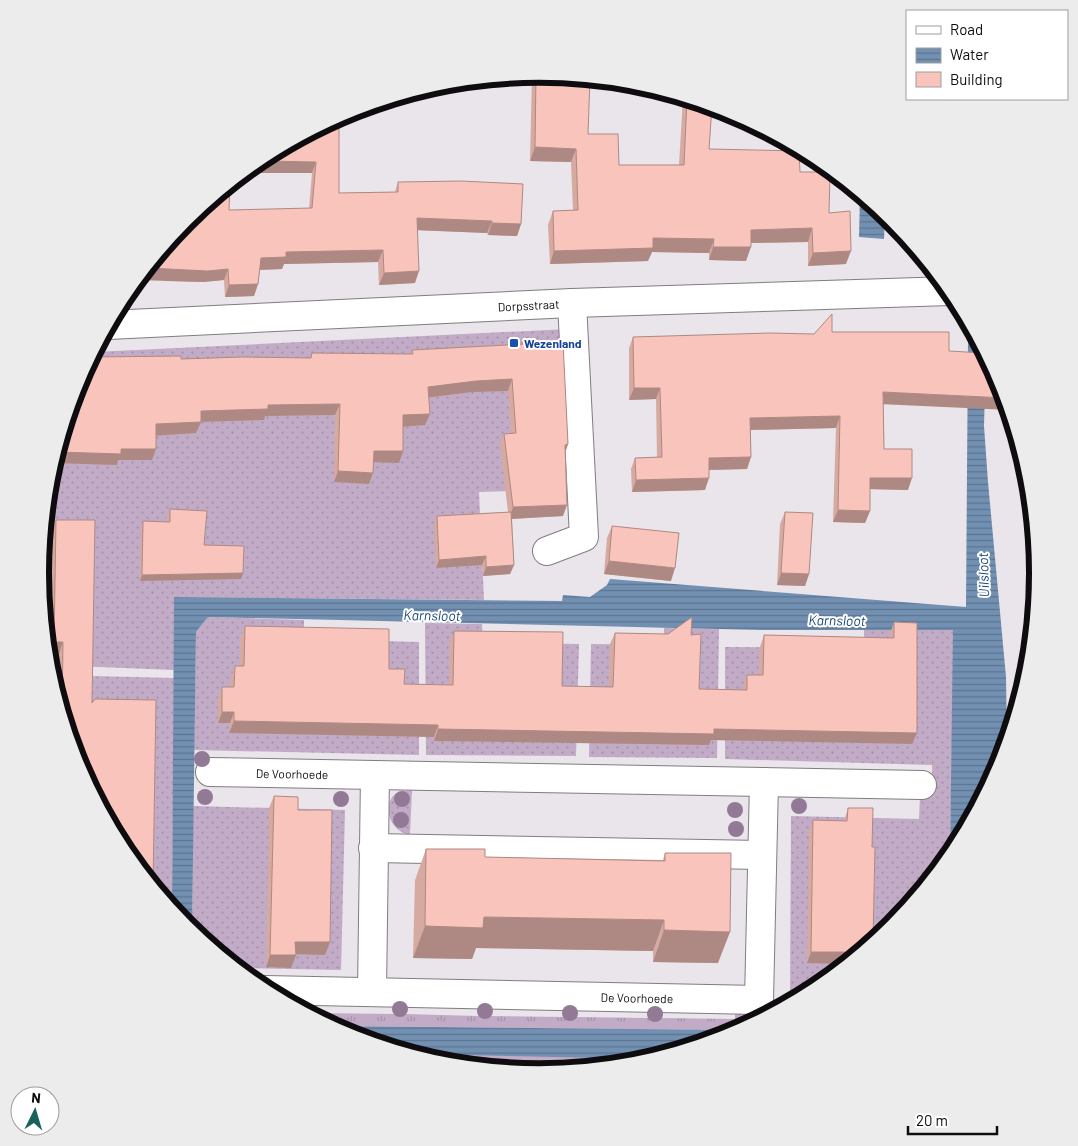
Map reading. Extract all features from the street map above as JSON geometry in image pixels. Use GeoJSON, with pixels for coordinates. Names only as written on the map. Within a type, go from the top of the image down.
{"type":"FeatureCollection","features":[{"type":"Feature","properties":{"kind":"street","name":"Dorpsstraat"},"geometry":{"type":"LineString","coordinates":[[116,325],[572,303],[940,291]]}},
{"type":"Feature","properties":{"kind":"street"},"geometry":{"type":"LineString","coordinates":[[547,551],[584,537],[572,303]]}},
{"type":"Feature","properties":{"kind":"street","name":"De Voorhoede"},"geometry":{"type":"LineString","coordinates":[[210,772],[922,785]]}},
{"type":"Feature","properties":{"kind":"street"},"geometry":{"type":"LineString","coordinates":[[372,992],[374,775]]}},
{"type":"Feature","properties":{"kind":"street","name":"De Voorhoede"},"geometry":{"type":"LineString","coordinates":[[282,990],[759,1000],[764,782]]}},
{"type":"Feature","properties":{"kind":"street"},"geometry":{"type":"LineString","coordinates":[[373,848],[762,855]]}},
{"type":"Feature","properties":{"kind":"green space"},"geometry":{"type":"Polygon","coordinates":[[[569,329],[577,489],[479,492],[484,600],[175,597],[174,670],[57,665],[50,605],[49,573],[53,509],[65,446],[86,385],[101,352],[569,329]]]}},
{"type":"Feature","properties":{"kind":"green space"},"geometry":{"type":"Polygon","coordinates":[[[208,617],[304,620],[304,639],[419,642],[419,755],[194,750],[196,632],[208,617]]]}},
{"type":"Feature","properties":{"kind":"green space"},"geometry":{"type":"Polygon","coordinates":[[[425,623],[482,624],[483,642],[579,644],[576,756],[426,755],[425,623]]]}},
{"type":"Feature","properties":{"kind":"green space"},"geometry":{"type":"Polygon","coordinates":[[[664,628],[719,629],[717,758],[589,757],[591,644],[664,645],[664,628]]]}},
{"type":"Feature","properties":{"kind":"green space"},"geometry":{"type":"Polygon","coordinates":[[[864,630],[954,630],[950,840],[908,896],[886,920],[837,962],[790,994],[791,816],[919,819],[920,796],[933,795],[932,765],[725,759],[725,647],[864,648],[864,630]]]}},
{"type":"Feature","properties":{"kind":"green space"},"geometry":{"type":"Polygon","coordinates":[[[59,675],[174,678],[172,898],[131,845],[99,790],[75,731],[59,675]]]}},
{"type":"Feature","properties":{"kind":"green space"},"geometry":{"type":"Polygon","coordinates":[[[412,790],[410,835],[394,826],[388,808],[395,794],[412,790]]]}},
{"type":"Feature","properties":{"kind":"green space"},"geometry":{"type":"Polygon","coordinates":[[[193,806],[345,810],[341,970],[250,968],[192,920],[193,806]]]}},
{"type":"Feature","properties":{"kind":"green space"},"geometry":{"type":"Polygon","coordinates":[[[307,1002],[317,1002],[318,1011],[307,1005],[307,1002]]]}},
{"type":"Feature","properties":{"kind":"green space"},"geometry":{"type":"Polygon","coordinates":[[[394,1003],[405,1004],[406,1014],[478,1016],[479,1005],[490,1005],[490,1016],[563,1017],[564,1006],[576,1007],[576,1017],[649,1018],[649,1008],[661,1008],[661,1018],[735,1019],[735,1009],[762,1010],[717,1030],[351,1026],[322,1013],[394,1014],[394,1003]]]}},
{"type":"Feature","properties":{"kind":"green space"},"geometry":{"type":"Polygon","coordinates":[[[385,1038],[682,1042],[635,1054],[603,1059],[539,1063],[475,1059],[443,1054],[385,1038]]]}},
{"type":"Feature","properties":{"kind":"water"},"geometry":{"type":"Polygon","coordinates":[[[860,202],[885,225],[884,239],[859,237],[860,202]]]}},
{"type":"Feature","properties":{"kind":"water"},"geometry":{"type":"Polygon","coordinates":[[[968,341],[971,341],[986,371],[984,426],[1006,677],[1007,720],[979,790],[950,840],[953,630],[761,630],[208,617],[196,632],[192,920],[172,898],[174,597],[562,601],[563,595],[590,597],[607,585],[610,579],[966,607],[968,341]]]}},
{"type":"Feature","properties":{"kind":"water"},"geometry":{"type":"Polygon","coordinates":[[[351,1026],[717,1030],[666,1047],[608,1058],[447,1055],[412,1047],[351,1026]]]}},
{"type":"Feature","properties":{"kind":"building"},"geometry":{"type":"Polygon","coordinates":[[[536,83],[590,86],[588,134],[618,134],[619,165],[684,165],[687,106],[697,109],[711,114],[709,149],[788,151],[799,158],[800,172],[821,172],[830,179],[829,213],[850,211],[851,251],[813,253],[812,228],[751,230],[751,247],[713,247],[714,239],[653,238],[653,248],[554,251],[553,211],[578,210],[576,149],[535,147],[536,83]]]}},
{"type":"Feature","properties":{"kind":"building"},"geometry":{"type":"Polygon","coordinates":[[[339,125],[339,193],[398,192],[398,182],[461,181],[523,184],[521,224],[417,218],[419,271],[384,273],[383,250],[286,252],[286,257],[261,258],[258,284],[229,285],[228,269],[208,271],[155,268],[192,226],[230,193],[229,210],[312,208],[316,162],[273,161],[294,148],[339,125]]]}},
{"type":"Feature","properties":{"kind":"building"},"geometry":{"type":"Polygon","coordinates":[[[832,314],[832,332],[949,332],[949,351],[977,353],[997,398],[883,392],[884,449],[912,449],[912,478],[870,478],[870,511],[838,510],[840,416],[750,418],[751,457],[709,458],[709,478],[636,480],[635,458],[662,457],[660,388],[634,388],[633,337],[770,333],[814,334],[832,314]]]}},
{"type":"Feature","properties":{"kind":"building"},"geometry":{"type":"Polygon","coordinates":[[[563,342],[568,444],[565,445],[567,505],[513,507],[504,434],[516,433],[512,379],[428,387],[430,414],[403,415],[403,451],[374,451],[373,473],[338,471],[340,404],[268,405],[268,409],[201,411],[201,422],[156,424],[156,449],[121,449],[121,454],[64,452],[86,385],[99,357],[181,356],[181,359],[242,357],[311,358],[312,353],[413,354],[412,350],[563,342]]]}},
{"type":"Feature","properties":{"kind":"building"},"geometry":{"type":"Polygon","coordinates":[[[170,509],[207,511],[204,545],[244,546],[243,573],[142,575],[143,521],[170,522],[170,509]]]}},
{"type":"Feature","properties":{"kind":"building"},"geometry":{"type":"Polygon","coordinates":[[[511,512],[514,565],[486,567],[486,556],[439,560],[437,516],[511,512]]]}},
{"type":"Feature","properties":{"kind":"building"},"geometry":{"type":"Polygon","coordinates":[[[785,512],[813,513],[809,574],[781,573],[785,512]]]}},
{"type":"Feature","properties":{"kind":"building"},"geometry":{"type":"Polygon","coordinates":[[[56,520],[95,520],[92,703],[95,699],[156,700],[153,875],[114,818],[86,761],[62,688],[63,642],[54,642],[56,520]]]}},
{"type":"Feature","properties":{"kind":"building"},"geometry":{"type":"Polygon","coordinates":[[[612,526],[679,533],[675,568],[609,561],[612,526]]]}},
{"type":"Feature","properties":{"kind":"building"},"geometry":{"type":"Polygon","coordinates":[[[692,617],[691,635],[701,634],[699,689],[747,690],[747,675],[763,675],[764,635],[894,638],[894,622],[917,623],[917,733],[714,729],[714,734],[438,729],[438,725],[234,721],[234,712],[222,712],[222,687],[234,687],[235,666],[244,666],[245,626],[389,629],[389,669],[405,669],[404,684],[453,685],[454,631],[563,632],[562,686],[613,687],[615,633],[668,634],[692,617]]]}},
{"type":"Feature","properties":{"kind":"building"},"geometry":{"type":"Polygon","coordinates":[[[274,796],[298,797],[298,810],[332,810],[330,942],[295,942],[296,955],[270,955],[274,796]]]}},
{"type":"Feature","properties":{"kind":"building"},"geometry":{"type":"Polygon","coordinates":[[[848,808],[873,808],[872,847],[875,847],[873,932],[845,956],[845,952],[811,952],[813,820],[847,821],[848,808]]]}},
{"type":"Feature","properties":{"kind":"building"},"geometry":{"type":"Polygon","coordinates":[[[426,849],[485,849],[485,857],[665,861],[665,853],[731,853],[730,932],[664,930],[664,920],[484,917],[483,928],[425,926],[426,849]]]}},
{"type":"Feature","properties":{"kind":"place","name":"Wezenland"},"geometry":{"type":"Point","coordinates":[514,343]}},
{"type":"Feature","properties":{"kind":"water label","name":"Uilsloot"},"geometry":{"type":"Point","coordinates":[983,575]}},
{"type":"Feature","properties":{"kind":"water label","name":"Karnsloot"},"geometry":{"type":"Point","coordinates":[432,615]}},
{"type":"Feature","properties":{"kind":"water label","name":"Karnsloot"},"geometry":{"type":"Point","coordinates":[837,620]}}]}
